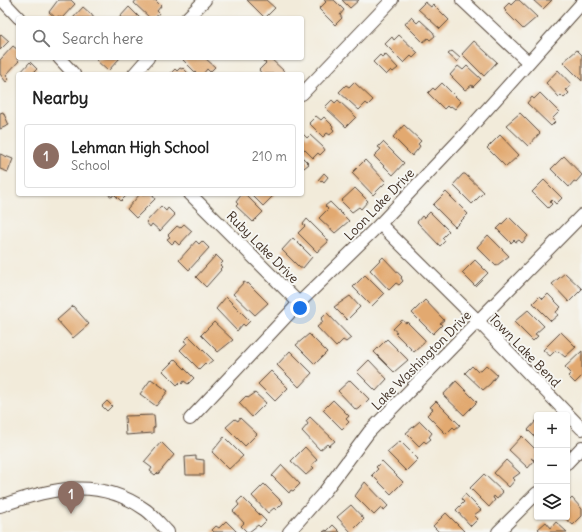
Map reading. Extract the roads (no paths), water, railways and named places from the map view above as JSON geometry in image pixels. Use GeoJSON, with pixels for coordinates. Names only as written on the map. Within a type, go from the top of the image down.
{"type":"FeatureCollection","features":[{"type":"Feature","properties":{"kind":"street"},"geometry":{"type":"LineString","coordinates":[[2,0],[18,16]]}},
{"type":"Feature","properties":{"kind":"street"},"geometry":{"type":"LineString","coordinates":[[189,16],[205,0]]}},
{"type":"Feature","properties":{"kind":"street"},"geometry":{"type":"LineString","coordinates":[[304,92],[392,0]]}},
{"type":"Feature","properties":{"kind":"street"},"geometry":{"type":"LineString","coordinates":[[462,0],[528,62]]}},
{"type":"Feature","properties":{"kind":"street","name":"Loon Lake Drive"},"geometry":{"type":"LineString","coordinates":[[190,419],[299,303],[380,224],[463,136],[582,3]]}},
{"type":"Feature","properties":{"kind":"street"},"geometry":{"type":"LineString","coordinates":[[60,60],[72,72]]}},
{"type":"Feature","properties":{"kind":"street"},"geometry":{"type":"LineString","coordinates":[[136,72],[146,60]]}},
{"type":"Feature","properties":{"kind":"street","name":"Ruby Lake Drive"},"geometry":{"type":"LineString","coordinates":[[199,197],[299,303]]}},
{"type":"Feature","properties":{"kind":"street","name":"Lake Washington Drive"},"geometry":{"type":"LineString","coordinates":[[289,532],[325,491],[369,432],[582,215]]}},
{"type":"Feature","properties":{"kind":"street","name":"Town Lake Bend"},"geometry":{"type":"LineString","coordinates":[[380,224],[478,321],[582,429]]}},
{"type":"Feature","properties":{"kind":"street"},"geometry":{"type":"LineString","coordinates":[[570,459],[582,447]]}},
{"type":"Feature","properties":{"kind":"street"},"geometry":{"type":"LineString","coordinates":[[0,506],[44,492],[76,487],[101,490],[118,494],[147,510],[168,532]]}},
{"type":"Feature","properties":{"kind":"street"},"geometry":{"type":"LineString","coordinates":[[498,532],[534,496]]}},
{"type":"Feature","properties":{"kind":"place","name":"Lehman High School"},"geometry":{"type":"Point","coordinates":[71,514]}}]}
